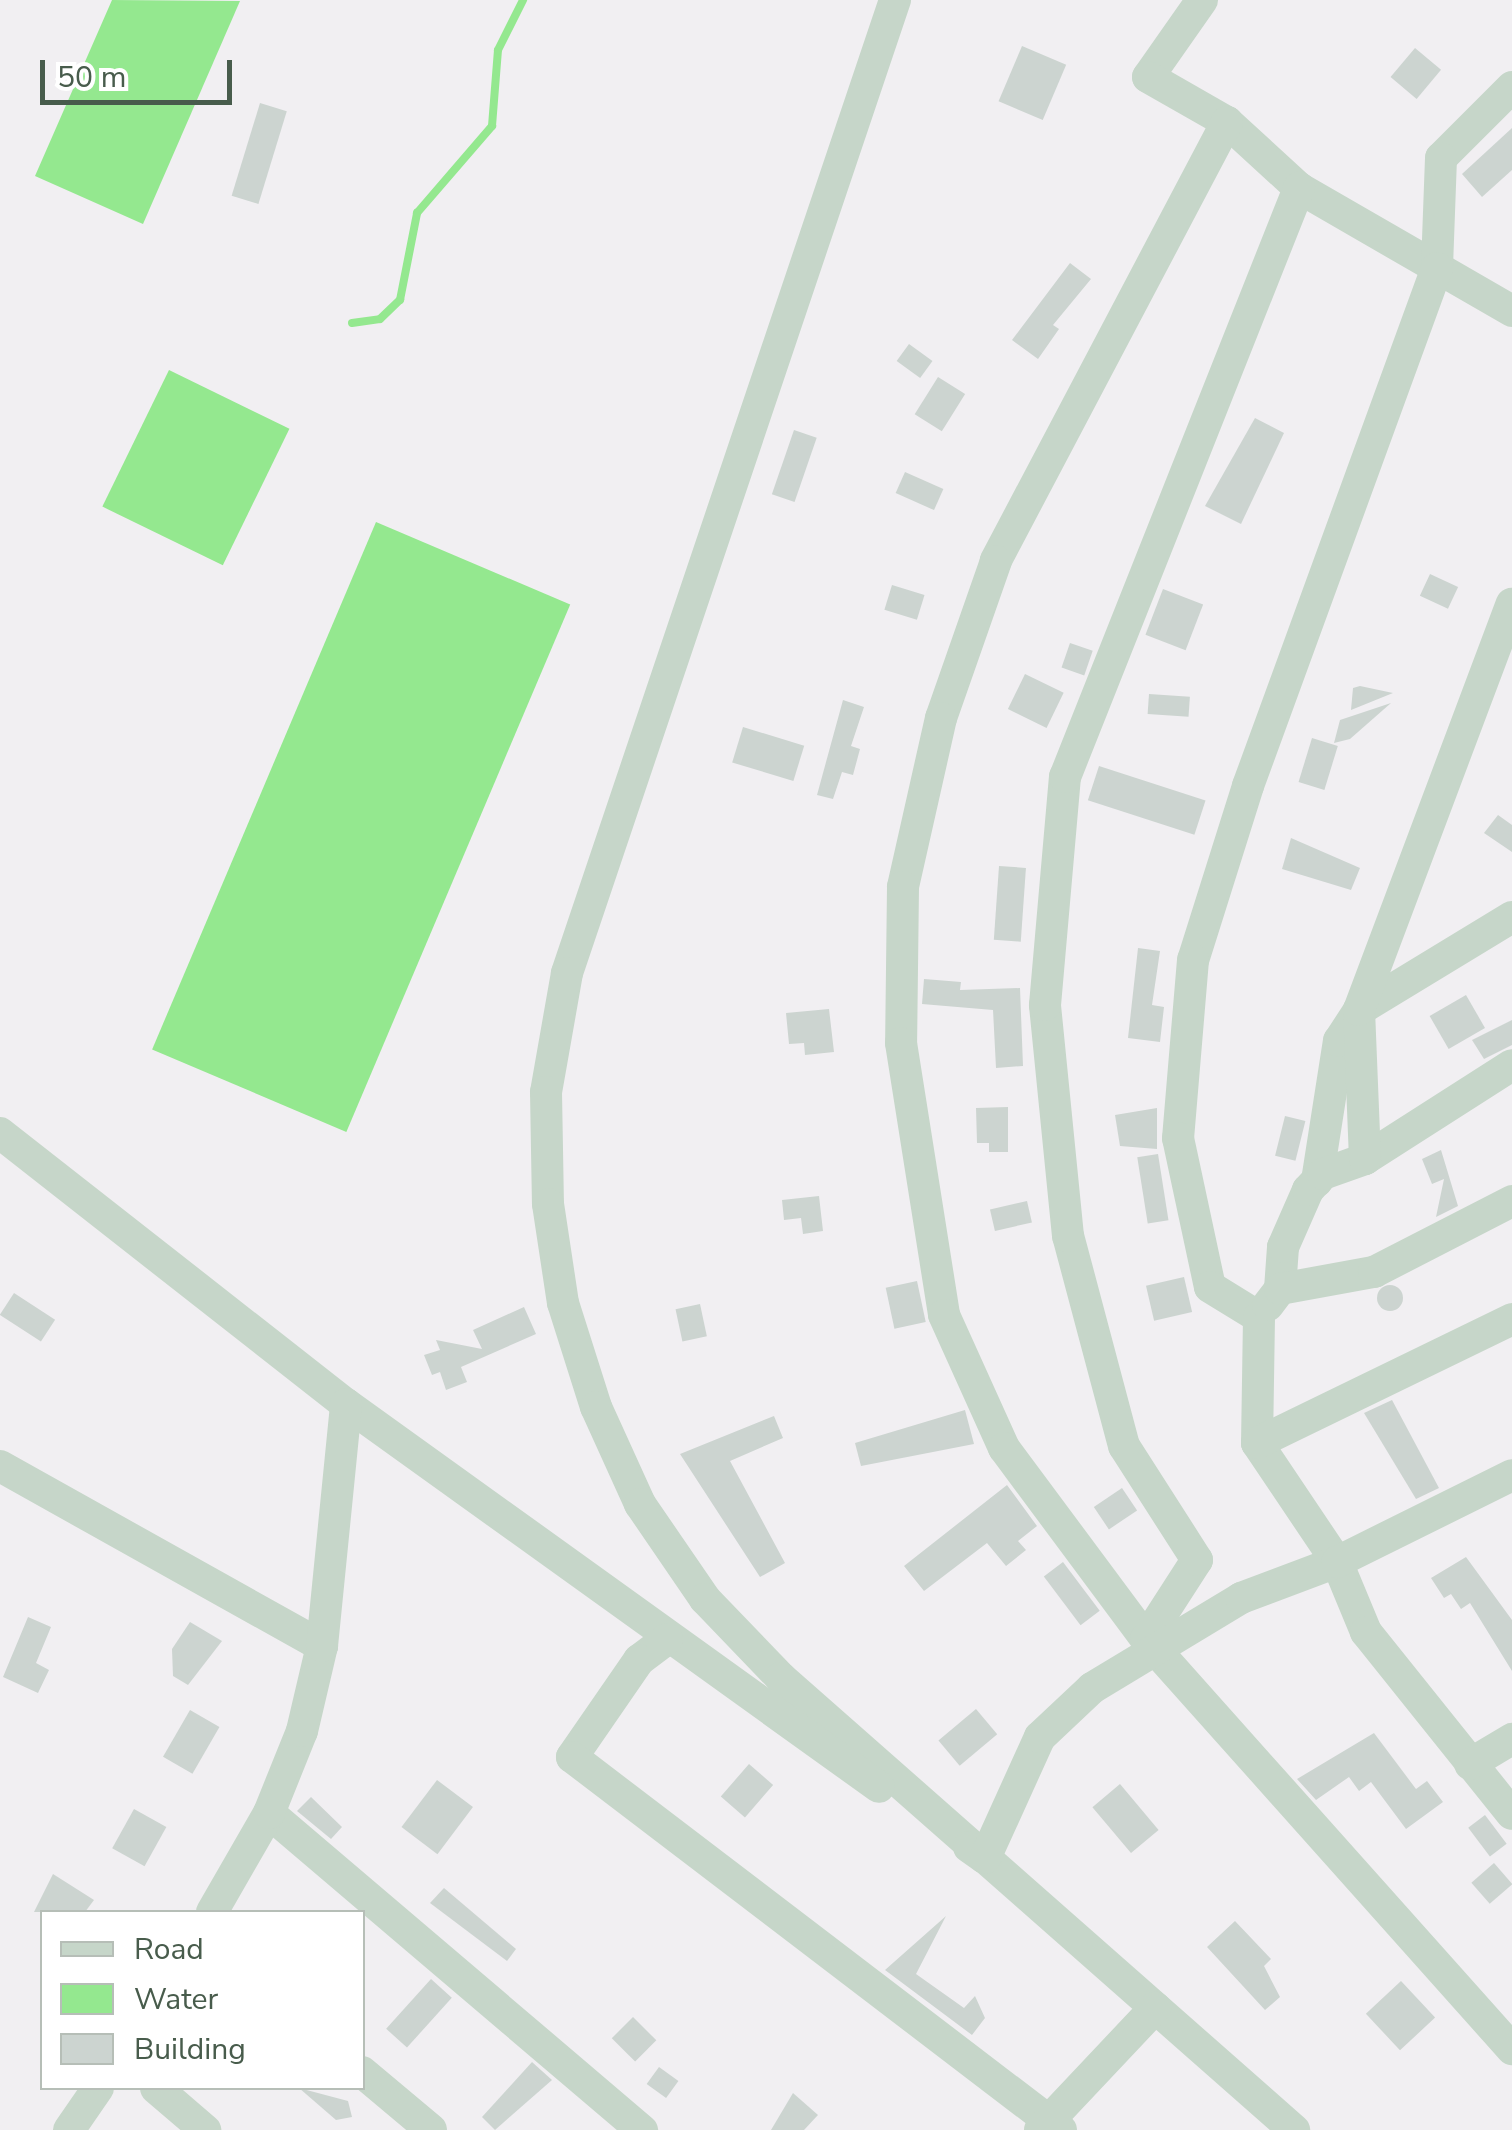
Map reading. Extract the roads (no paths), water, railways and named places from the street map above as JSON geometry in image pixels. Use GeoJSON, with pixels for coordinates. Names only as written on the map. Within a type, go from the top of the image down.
{"type":"FeatureCollection","features":[{"type":"Feature","properties":{"kind":"street"},"geometry":{"type":"LineString","coordinates":[[896,0],[591,887],[546,1092],[548,1204],[564,1303],[596,1407],[640,1504],[705,1599],[781,1678],[1294,2130]]}},
{"type":"Feature","properties":{"kind":"street"},"geometry":{"type":"LineString","coordinates":[[1202,0],[1148,78],[1227,122],[1299,188],[1512,310]]}},
{"type":"Feature","properties":{"kind":"street"},"geometry":{"type":"LineString","coordinates":[[1260,1318],[1210,1287],[1178,1138],[1194,960],[1248,786],[1437,268],[1441,158],[1512,87]]}},
{"type":"Feature","properties":{"kind":"street"},"geometry":{"type":"LineString","coordinates":[[1227,122],[996,561],[941,718],[903,886],[901,1042],[944,1315],[1004,1448],[1151,1645],[1512,2049]]}},
{"type":"Feature","properties":{"kind":"street"},"geometry":{"type":"LineString","coordinates":[[1151,1645],[1197,1560],[1124,1446],[1068,1236],[1045,1005],[1065,777],[1299,188]]}},
{"type":"Feature","properties":{"kind":"street"},"geometry":{"type":"LineString","coordinates":[[1512,604],[1359,1010],[1339,1041],[1316,1182],[1283,1248],[1280,1289],[1260,1318],[1257,1443],[1337,1562],[1366,1632],[1512,1814]]}},
{"type":"Feature","properties":{"kind":"street"},"geometry":{"type":"LineString","coordinates":[[1359,1010],[1434,972],[1512,916]]}},
{"type":"Feature","properties":{"kind":"street"},"geometry":{"type":"LineString","coordinates":[[1359,1010],[1365,1159]]}},
{"type":"Feature","properties":{"kind":"street"},"geometry":{"type":"LineString","coordinates":[[1316,1182],[1365,1159],[1512,1065]]}},
{"type":"Feature","properties":{"kind":"street"},"geometry":{"type":"LineString","coordinates":[[0,1133],[346,1404],[667,1640],[985,1858]]}},
{"type":"Feature","properties":{"kind":"street"},"geometry":{"type":"LineString","coordinates":[[1280,1289],[1374,1272],[1512,1201]]}},
{"type":"Feature","properties":{"kind":"street"},"geometry":{"type":"LineString","coordinates":[[1257,1443],[1512,1319]]}},
{"type":"Feature","properties":{"kind":"street"},"geometry":{"type":"LineString","coordinates":[[213,1910],[268,1813],[302,1731],[322,1646],[346,1404]]}},
{"type":"Feature","properties":{"kind":"street"},"geometry":{"type":"LineString","coordinates":[[0,1466],[322,1646]]}},
{"type":"Feature","properties":{"kind":"street"},"geometry":{"type":"LineString","coordinates":[[985,1858],[1040,1737],[1092,1688],[1151,1645],[1241,1598],[1337,1562],[1512,1475]]}},
{"type":"Feature","properties":{"kind":"street"},"geometry":{"type":"LineString","coordinates":[[667,1640],[639,1660],[572,1757],[1051,2127],[1155,2008]]}},
{"type":"Feature","properties":{"kind":"street"},"geometry":{"type":"LineString","coordinates":[[1470,1764],[1512,1740]]}},
{"type":"Feature","properties":{"kind":"street"},"geometry":{"type":"LineString","coordinates":[[268,1813],[642,2130]]}},
{"type":"Feature","properties":{"kind":"street"},"geometry":{"type":"LineString","coordinates":[[365,2075],[431,2130]]}},
{"type":"Feature","properties":{"kind":"street"},"geometry":{"type":"LineString","coordinates":[[69,2130],[97,2090]]}},
{"type":"Feature","properties":{"kind":"street"},"geometry":{"type":"LineString","coordinates":[[158,2090],[205,2130]]}},
{"type":"Feature","properties":{"kind":"water"},"geometry":{"type":"Polygon","coordinates":[[[112,0],[240,1],[143,224],[35,176],[112,0]]]}},
{"type":"Feature","properties":{"kind":"water"},"geometry":{"type":"Polygon","coordinates":[[[169,370],[289,429],[223,565],[102,507],[169,370]]]}},
{"type":"Feature","properties":{"kind":"water"},"geometry":{"type":"Polygon","coordinates":[[[376,522],[570,604],[346,1132],[152,1049],[376,522]]]}},
{"type":"Feature","properties":{"kind":"waterway"},"geometry":{"type":"LineString","coordinates":[[352,323],[380,319],[400,300],[417,213],[492,126],[498,50],[523,0]]}}]}
